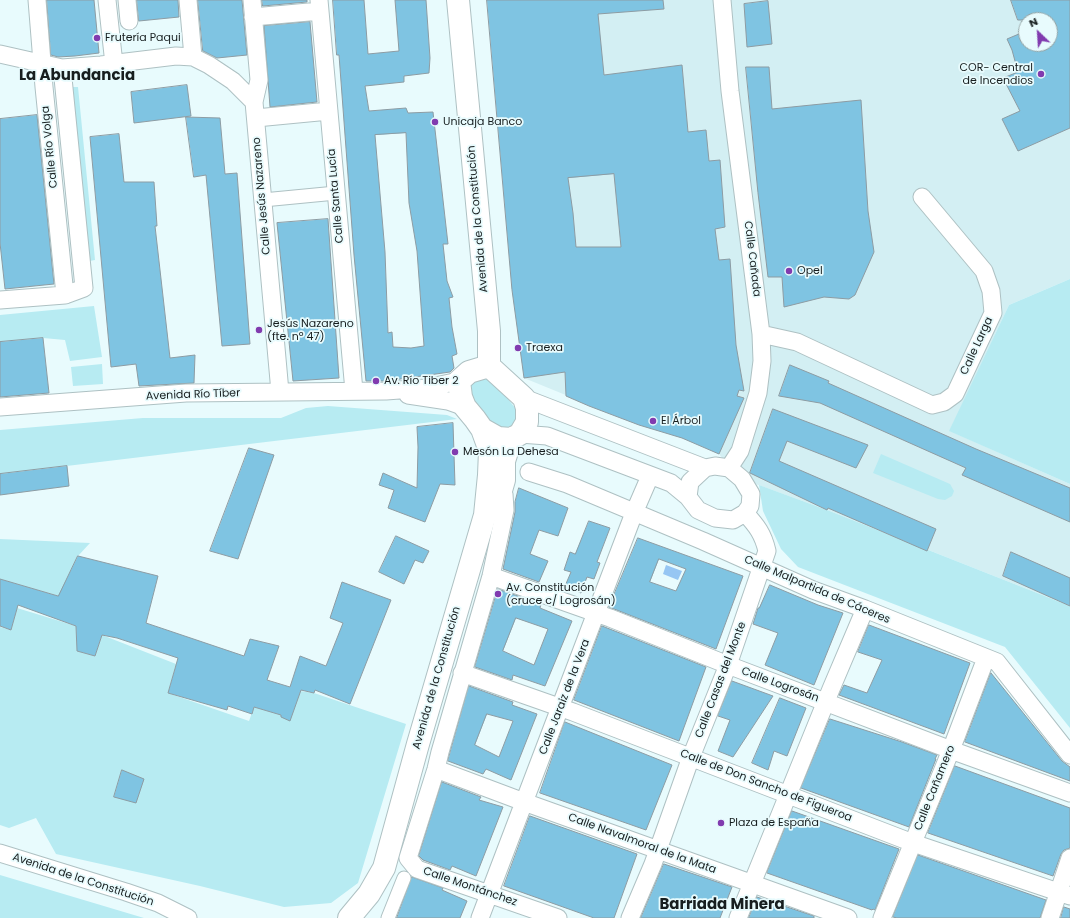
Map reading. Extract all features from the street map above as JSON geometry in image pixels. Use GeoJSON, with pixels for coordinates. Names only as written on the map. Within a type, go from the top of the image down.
{"type":"FeatureCollection","features":[{"type":"Feature","properties":{"kind":"main road","name":"Avenida de la Constitución"},"geometry":{"type":"LineString","coordinates":[[458,0],[489,331],[489,366]]}},
{"type":"Feature","properties":{"kind":"main road"},"geometry":{"type":"LineString","coordinates":[[489,366],[524,398],[527,408],[527,422],[516,436],[498,438],[482,429],[465,407],[461,397],[459,382],[469,372],[489,366]]}},
{"type":"Feature","properties":{"kind":"main road","name":"Avenida de la Constitución"},"geometry":{"type":"LineString","coordinates":[[350,918],[369,894],[384,868],[418,744],[485,515],[490,451],[482,429]]}},
{"type":"Feature","properties":{"kind":"main road","name":"Avenida de la Constitución"},"geometry":{"type":"LineString","coordinates":[[367,918],[384,895],[393,873],[504,480],[504,461],[516,436]]}},
{"type":"Feature","properties":{"kind":"street","name":"Calle Río Volga"},"geometry":{"type":"LineString","coordinates":[[37,0],[65,294],[84,288],[62,68]]}},
{"type":"Feature","properties":{"kind":"street"},"geometry":{"type":"LineString","coordinates":[[107,0],[114,64]]}},
{"type":"Feature","properties":{"kind":"street"},"geometry":{"type":"LineString","coordinates":[[127,0],[129,21]]}},
{"type":"Feature","properties":{"kind":"street"},"geometry":{"type":"LineString","coordinates":[[188,0],[193,57]]}},
{"type":"Feature","properties":{"kind":"street","name":"Calle Jesús Nazareno"},"geometry":{"type":"LineString","coordinates":[[252,0],[259,80],[255,110],[280,392]]}},
{"type":"Feature","properties":{"kind":"street","name":"Calle Cañada"},"geometry":{"type":"LineString","coordinates":[[722,0],[730,91],[761,334],[762,361],[758,393],[740,451],[729,468]]}},
{"type":"Feature","properties":{"kind":"street"},"geometry":{"type":"LineString","coordinates":[[254,17],[319,6]]}},
{"type":"Feature","properties":{"kind":"street","name":"Calle Santa Lucía"},"geometry":{"type":"LineString","coordinates":[[319,6],[354,391]]}},
{"type":"Feature","properties":{"kind":"street"},"geometry":{"type":"LineString","coordinates":[[0,54],[62,68],[114,64],[176,56],[193,57],[209,65],[233,81],[255,110],[329,111]]}},
{"type":"Feature","properties":{"kind":"street"},"geometry":{"type":"LineString","coordinates":[[263,200],[336,193]]}},
{"type":"Feature","properties":{"kind":"street","name":"Calle Larga"},"geometry":{"type":"LineString","coordinates":[[761,334],[797,342],[932,405],[944,402],[955,394],[993,313],[991,291],[984,272],[922,197]]}},
{"type":"Feature","properties":{"kind":"street"},"geometry":{"type":"LineString","coordinates":[[0,300],[65,294]]}},
{"type":"Feature","properties":{"kind":"street","name":"Avenida Río Tíber"},"geometry":{"type":"LineString","coordinates":[[0,407],[186,393],[386,391],[426,388],[459,382]]}},
{"type":"Feature","properties":{"kind":"street","name":"Avenida Río Tíber"},"geometry":{"type":"LineString","coordinates":[[386,391],[425,399],[448,401],[465,407]]}},
{"type":"Feature","properties":{"kind":"street"},"geometry":{"type":"LineString","coordinates":[[516,436],[547,436],[671,483],[688,497],[698,510],[715,518],[733,520],[745,513],[750,506],[751,494],[742,478],[729,468],[715,466],[704,468],[524,398]]}},
{"type":"Feature","properties":{"kind":"street"},"geometry":{"type":"LineString","coordinates":[[688,497],[690,482],[704,468]]}},
{"type":"Feature","properties":{"kind":"street","name":"Calle Malpartida de Cáceres"},"geometry":{"type":"LineString","coordinates":[[529,472],[567,484],[703,541],[813,590],[865,609],[997,662],[1070,754]]}},
{"type":"Feature","properties":{"kind":"street","name":"Calle Jaraiz de la Vera"},"geometry":{"type":"LineString","coordinates":[[480,918],[634,513],[650,476]]}},
{"type":"Feature","properties":{"kind":"street","name":"Avenida de la Constitución"},"geometry":{"type":"LineString","coordinates":[[408,858],[436,769],[462,673],[491,576],[505,510],[504,480]]}},
{"type":"Feature","properties":{"kind":"street","name":"Calle Casas del Monte"},"geometry":{"type":"LineString","coordinates":[[630,918],[658,849],[691,757],[728,665],[767,551],[764,538],[755,523],[745,513]]}},
{"type":"Feature","properties":{"kind":"street","name":"Calle Logrosán"},"geometry":{"type":"LineString","coordinates":[[491,576],[597,613],[728,665],[951,750],[1070,793]]}},
{"type":"Feature","properties":{"kind":"street"},"geometry":{"type":"LineString","coordinates":[[738,918],[865,609]]}},
{"type":"Feature","properties":{"kind":"street","name":"Calle Cañamero"},"geometry":{"type":"LineString","coordinates":[[882,918],[951,750],[986,658]]}},
{"type":"Feature","properties":{"kind":"street","name":"Calle de Don Sancho de Figueroa"},"geometry":{"type":"LineString","coordinates":[[462,673],[560,707],[913,843],[1064,894]]}},
{"type":"Feature","properties":{"kind":"street","name":"Calle Navalmoral de la Mata"},"geometry":{"type":"LineString","coordinates":[[436,769],[848,918]]}},
{"type":"Feature","properties":{"kind":"street","name":"Avenida de la Constitución"},"geometry":{"type":"LineString","coordinates":[[0,854],[126,892],[158,903],[188,918]]}},
{"type":"Feature","properties":{"kind":"street","name":"Calle Montánchez"},"geometry":{"type":"LineString","coordinates":[[408,858],[417,869],[558,918]]}},
{"type":"Feature","properties":{"kind":"street"},"geometry":{"type":"LineString","coordinates":[[1050,918],[1064,894],[1070,858]]}},
{"type":"Feature","properties":{"kind":"street","name":"Avenida de la Constitución"},"geometry":{"type":"LineString","coordinates":[[0,865],[151,911],[163,918]]}},
{"type":"Feature","properties":{"kind":"street"},"geometry":{"type":"LineString","coordinates":[[388,918],[404,878]]}},
{"type":"Feature","properties":{"kind":"shaded area"},"geometry":{"type":"Polygon","coordinates":[[[487,0],[1070,0],[1070,279],[1009,305],[950,431],[1070,484],[1070,606],[827,510],[742,479],[716,451],[682,438],[639,425],[524,378],[512,290],[487,0]]]}},
{"type":"Feature","properties":{"kind":"shaded area"},"geometry":{"type":"Polygon","coordinates":[[[68,87],[78,87],[95,260],[84,262],[68,87]]]}},
{"type":"Feature","properties":{"kind":"shaded area"},"geometry":{"type":"Polygon","coordinates":[[[1070,279],[1070,484],[949,431],[1009,305],[1070,279]]]}},
{"type":"Feature","properties":{"kind":"shaded area"},"geometry":{"type":"Polygon","coordinates":[[[94,306],[102,357],[70,361],[65,340],[43,338],[0,342],[0,315],[94,306]]]}},
{"type":"Feature","properties":{"kind":"shaded area"},"geometry":{"type":"Polygon","coordinates":[[[102,364],[103,384],[73,386],[71,367],[102,364]]]}},
{"type":"Feature","properties":{"kind":"shaded area"},"geometry":{"type":"Polygon","coordinates":[[[485,377],[496,384],[520,414],[516,423],[503,430],[491,423],[468,396],[472,382],[485,377]]]}},
{"type":"Feature","properties":{"kind":"shaded area"},"geometry":{"type":"Polygon","coordinates":[[[328,406],[447,415],[457,419],[0,474],[0,430],[143,418],[281,418],[306,408],[328,406]]]}},
{"type":"Feature","properties":{"kind":"shaded area"},"geometry":{"type":"Polygon","coordinates":[[[881,454],[950,484],[954,491],[952,496],[945,500],[938,499],[873,473],[881,454]]]}},
{"type":"Feature","properties":{"kind":"shaded area"},"geometry":{"type":"Polygon","coordinates":[[[759,485],[827,510],[1070,606],[1070,728],[1005,647],[798,567],[781,549],[763,511],[759,485]]]}},
{"type":"Feature","properties":{"kind":"shaded area"},"geometry":{"type":"Polygon","coordinates":[[[0,539],[90,543],[78,556],[64,585],[62,597],[0,579],[0,539]]]}},
{"type":"Feature","properties":{"kind":"shaded area"},"geometry":{"type":"Polygon","coordinates":[[[666,565],[682,571],[678,580],[663,574],[666,565]]]}},
{"type":"Feature","properties":{"kind":"shaded area"},"geometry":{"type":"Polygon","coordinates":[[[17,608],[76,626],[77,651],[95,656],[102,635],[176,664],[168,693],[249,721],[254,707],[291,717],[300,691],[314,693],[406,724],[358,883],[331,903],[284,907],[200,886],[56,854],[36,818],[9,828],[0,825],[0,627],[11,630],[17,608]]]}},
{"type":"Feature","properties":{"kind":"shaded area"},"geometry":{"type":"Polygon","coordinates":[[[0,875],[144,918],[0,918],[0,875]]]}},
{"type":"Feature","properties":{"kind":"building"},"geometry":{"type":"Polygon","coordinates":[[[47,0],[94,0],[99,53],[58,57],[51,55],[47,0]]]}},
{"type":"Feature","properties":{"kind":"building"},"geometry":{"type":"Polygon","coordinates":[[[137,0],[178,0],[179,17],[139,21],[137,0]]]}},
{"type":"Feature","properties":{"kind":"building"},"geometry":{"type":"Polygon","coordinates":[[[198,0],[242,0],[247,55],[217,58],[203,51],[198,0]]]}},
{"type":"Feature","properties":{"kind":"building"},"geometry":{"type":"Polygon","coordinates":[[[262,0],[307,0],[307,2],[263,6],[262,0]]]}},
{"type":"Feature","properties":{"kind":"building"},"geometry":{"type":"Polygon","coordinates":[[[333,0],[364,0],[368,54],[399,51],[395,0],[426,0],[430,58],[429,73],[404,76],[404,82],[365,86],[369,111],[406,108],[408,113],[433,112],[448,244],[443,244],[447,281],[453,297],[449,298],[457,354],[452,356],[454,368],[450,372],[386,381],[366,381],[354,255],[339,55],[337,55],[333,0]],[[406,133],[375,135],[385,252],[388,333],[392,332],[393,347],[411,348],[424,346],[417,251],[409,203],[406,133]]]}},
{"type":"Feature","properties":{"kind":"building"},"geometry":{"type":"Polygon","coordinates":[[[487,0],[663,0],[664,9],[598,14],[604,75],[682,65],[688,132],[706,130],[709,161],[720,160],[725,227],[715,229],[719,260],[730,259],[736,345],[744,391],[739,390],[737,396],[744,398],[719,454],[682,438],[639,425],[566,396],[565,372],[524,378],[512,290],[487,0]],[[614,174],[568,178],[576,247],[621,247],[614,174]]]}},
{"type":"Feature","properties":{"kind":"building","name":"COR- Central de Incendios"},"geometry":{"type":"Polygon","coordinates":[[[1011,0],[1070,0],[1070,128],[1018,151],[1002,119],[1020,111],[1003,78],[1018,72],[1012,50],[1007,39],[1018,34],[1018,52],[1058,52],[1058,12],[1018,12],[1018,20],[1011,0]]]}},
{"type":"Feature","properties":{"kind":"building"},"geometry":{"type":"Polygon","coordinates":[[[768,1],[772,44],[747,47],[744,4],[768,1]]]}},
{"type":"Feature","properties":{"kind":"building"},"geometry":{"type":"Polygon","coordinates":[[[310,22],[317,102],[270,107],[264,26],[310,22]]]}},
{"type":"Feature","properties":{"kind":"building"},"geometry":{"type":"Polygon","coordinates":[[[746,67],[769,67],[772,109],[861,100],[868,211],[874,252],[855,295],[849,299],[824,297],[784,307],[782,277],[768,277],[746,67]]]}},
{"type":"Feature","properties":{"kind":"building"},"geometry":{"type":"Polygon","coordinates":[[[187,85],[191,116],[134,123],[131,92],[187,85]]]}},
{"type":"Feature","properties":{"kind":"building"},"geometry":{"type":"Polygon","coordinates":[[[37,115],[54,284],[5,289],[0,243],[0,119],[37,115]]]}},
{"type":"Feature","properties":{"kind":"building"},"geometry":{"type":"Polygon","coordinates":[[[186,117],[220,118],[225,174],[237,173],[250,344],[222,346],[206,175],[194,177],[186,117]]]}},
{"type":"Feature","properties":{"kind":"building"},"geometry":{"type":"Polygon","coordinates":[[[119,134],[124,182],[154,182],[157,226],[155,226],[170,358],[195,355],[194,383],[139,386],[136,364],[111,367],[90,137],[119,134]]]}},
{"type":"Feature","properties":{"kind":"building"},"geometry":{"type":"Polygon","coordinates":[[[328,219],[339,378],[293,381],[277,223],[328,219]]]}},
{"type":"Feature","properties":{"kind":"building"},"geometry":{"type":"Polygon","coordinates":[[[43,338],[49,393],[0,397],[0,342],[43,338]]]}},
{"type":"Feature","properties":{"kind":"building"},"geometry":{"type":"Polygon","coordinates":[[[790,365],[829,381],[828,383],[976,449],[1070,488],[1070,522],[962,475],[966,468],[820,403],[779,396],[790,365]]]}},
{"type":"Feature","properties":{"kind":"building"},"geometry":{"type":"Polygon","coordinates":[[[773,409],[868,445],[856,468],[787,441],[779,461],[936,529],[927,551],[828,508],[827,510],[750,473],[773,409]]]}},
{"type":"Feature","properties":{"kind":"building"},"geometry":{"type":"Polygon","coordinates":[[[453,423],[455,485],[440,484],[425,522],[388,508],[394,490],[379,485],[383,473],[417,488],[417,427],[453,423]]]}},
{"type":"Feature","properties":{"kind":"building"},"geometry":{"type":"Polygon","coordinates":[[[249,448],[274,455],[238,559],[210,551],[249,448]]]}},
{"type":"Feature","properties":{"kind":"building"},"geometry":{"type":"Polygon","coordinates":[[[67,466],[69,486],[0,495],[0,474],[67,466]]]}},
{"type":"Feature","properties":{"kind":"building"},"geometry":{"type":"Polygon","coordinates":[[[519,488],[568,508],[558,536],[539,530],[530,554],[548,561],[539,582],[503,569],[515,512],[515,502],[519,488]]]}},
{"type":"Feature","properties":{"kind":"building"},"geometry":{"type":"Polygon","coordinates":[[[589,521],[610,528],[597,562],[600,563],[594,579],[587,577],[581,593],[565,586],[571,572],[564,570],[570,552],[575,554],[589,521]]]}},
{"type":"Feature","properties":{"kind":"building"},"geometry":{"type":"Polygon","coordinates":[[[396,536],[429,551],[423,563],[415,560],[404,584],[379,572],[396,536]]]}},
{"type":"Feature","properties":{"kind":"building"},"geometry":{"type":"Polygon","coordinates":[[[638,538],[743,576],[716,649],[609,607],[638,538]],[[659,559],[650,582],[676,591],[686,569],[659,559]]]}},
{"type":"Feature","properties":{"kind":"building"},"geometry":{"type":"Polygon","coordinates":[[[1011,552],[1070,578],[1070,606],[1003,576],[1011,552]]]}},
{"type":"Feature","properties":{"kind":"building"},"geometry":{"type":"Polygon","coordinates":[[[78,556],[158,576],[146,623],[244,656],[250,639],[279,646],[267,680],[290,687],[300,656],[326,666],[343,623],[330,618],[342,582],[391,600],[350,704],[315,690],[314,693],[301,690],[290,721],[281,717],[281,715],[254,707],[252,714],[228,706],[227,710],[168,693],[178,658],[117,638],[102,635],[95,656],[77,651],[76,626],[18,605],[11,630],[0,626],[0,579],[58,596],[78,556]]]}},
{"type":"Feature","properties":{"kind":"building"},"geometry":{"type":"Polygon","coordinates":[[[770,585],[818,605],[843,613],[814,685],[765,665],[778,633],[753,624],[758,608],[770,585]]]}},
{"type":"Feature","properties":{"kind":"building"},"geometry":{"type":"Polygon","coordinates":[[[498,589],[541,604],[540,608],[572,621],[545,686],[513,675],[512,680],[475,667],[498,589]],[[516,618],[503,651],[534,665],[548,629],[516,618]]]}},
{"type":"Feature","properties":{"kind":"building"},"geometry":{"type":"Polygon","coordinates":[[[869,625],[970,663],[944,734],[839,695],[844,685],[867,693],[882,660],[858,652],[869,625]]]}},
{"type":"Feature","properties":{"kind":"building"},"geometry":{"type":"Polygon","coordinates":[[[602,626],[706,667],[679,741],[574,700],[602,626]]]}},
{"type":"Feature","properties":{"kind":"building"},"geometry":{"type":"Polygon","coordinates":[[[991,673],[1062,761],[1070,767],[1070,781],[965,742],[991,673]]]}},
{"type":"Feature","properties":{"kind":"building"},"geometry":{"type":"Polygon","coordinates":[[[732,681],[773,696],[733,757],[718,751],[730,720],[718,716],[732,681]]]}},
{"type":"Feature","properties":{"kind":"building"},"geometry":{"type":"Polygon","coordinates":[[[469,686],[513,702],[512,705],[537,714],[511,780],[486,769],[483,774],[448,761],[469,686]],[[487,714],[475,745],[499,757],[513,721],[487,714]]]}},
{"type":"Feature","properties":{"kind":"building"},"geometry":{"type":"Polygon","coordinates":[[[780,698],[806,708],[787,756],[774,751],[768,770],[752,763],[780,698]]]}},
{"type":"Feature","properties":{"kind":"building"},"geometry":{"type":"Polygon","coordinates":[[[830,719],[937,755],[909,827],[801,788],[830,719]]]}},
{"type":"Feature","properties":{"kind":"building"},"geometry":{"type":"Polygon","coordinates":[[[565,722],[672,765],[646,830],[540,793],[565,722]]]}},
{"type":"Feature","properties":{"kind":"building"},"geometry":{"type":"Polygon","coordinates":[[[955,766],[1070,808],[1070,848],[1064,850],[1061,854],[1053,876],[928,833],[955,766]]]}},
{"type":"Feature","properties":{"kind":"building"},"geometry":{"type":"Polygon","coordinates":[[[122,770],[144,779],[136,803],[114,797],[122,770]]]}},
{"type":"Feature","properties":{"kind":"building"},"geometry":{"type":"Polygon","coordinates":[[[442,782],[481,797],[479,800],[503,807],[476,876],[452,866],[450,870],[423,860],[419,856],[442,782]]]}},
{"type":"Feature","properties":{"kind":"building"},"geometry":{"type":"Polygon","coordinates":[[[792,811],[899,849],[875,910],[767,873],[792,811]]]}},
{"type":"Feature","properties":{"kind":"building"},"geometry":{"type":"Polygon","coordinates":[[[530,816],[637,854],[614,918],[594,918],[504,886],[530,816]]]}},
{"type":"Feature","properties":{"kind":"building"},"geometry":{"type":"Polygon","coordinates":[[[918,855],[1046,900],[1040,918],[893,917],[918,855]]]}},
{"type":"Feature","properties":{"kind":"building"},"geometry":{"type":"Polygon","coordinates":[[[664,864],[732,887],[720,918],[641,918],[664,864]]]}},
{"type":"Feature","properties":{"kind":"building"},"geometry":{"type":"Polygon","coordinates":[[[412,877],[443,888],[442,890],[467,901],[460,918],[397,918],[412,877]]]}},
{"type":"Feature","properties":{"kind":"building"},"geometry":{"type":"Polygon","coordinates":[[[757,897],[814,916],[814,918],[749,918],[757,897]]]}},
{"type":"Feature","properties":{"kind":"building"},"geometry":{"type":"Polygon","coordinates":[[[1064,907],[1070,909],[1070,918],[1061,918],[1064,907]]]}},
{"type":"Feature","properties":{"kind":"place","name":"Frutería Paqui"},"geometry":{"type":"Point","coordinates":[97,38]}},
{"type":"Feature","properties":{"kind":"place","name":"COR- Central de Incendios"},"geometry":{"type":"Point","coordinates":[1041,74]}},
{"type":"Feature","properties":{"kind":"place","name":"Unicaja Banco"},"geometry":{"type":"Point","coordinates":[435,122]}},
{"type":"Feature","properties":{"kind":"place","name":"Opel"},"geometry":{"type":"Point","coordinates":[789,271]}},
{"type":"Feature","properties":{"kind":"place","name":"Jesús Nazareno (fte. nº 47)"},"geometry":{"type":"Point","coordinates":[259,330]}},
{"type":"Feature","properties":{"kind":"place","name":"Traexa"},"geometry":{"type":"Point","coordinates":[518,348]}},
{"type":"Feature","properties":{"kind":"place","name":"Av. Río Tiber 2"},"geometry":{"type":"Point","coordinates":[376,381]}},
{"type":"Feature","properties":{"kind":"place","name":"El Árbol"},"geometry":{"type":"Point","coordinates":[653,421]}},
{"type":"Feature","properties":{"kind":"place","name":"Mesón La Dehesa"},"geometry":{"type":"Point","coordinates":[455,452]}},
{"type":"Feature","properties":{"kind":"place","name":"Av. Constitución (cruce c/ Logrosán)"},"geometry":{"type":"Point","coordinates":[498,594]}},
{"type":"Feature","properties":{"kind":"place","name":"Plaza de España"},"geometry":{"type":"Point","coordinates":[721,823]}},
{"type":"Feature","properties":{"kind":"district","name":"La Abundancia"},"geometry":{"type":"Point","coordinates":[77,76]}},
{"type":"Feature","properties":{"kind":"district","name":"Barriada Minera"},"geometry":{"type":"Point","coordinates":[722,905]}}]}
